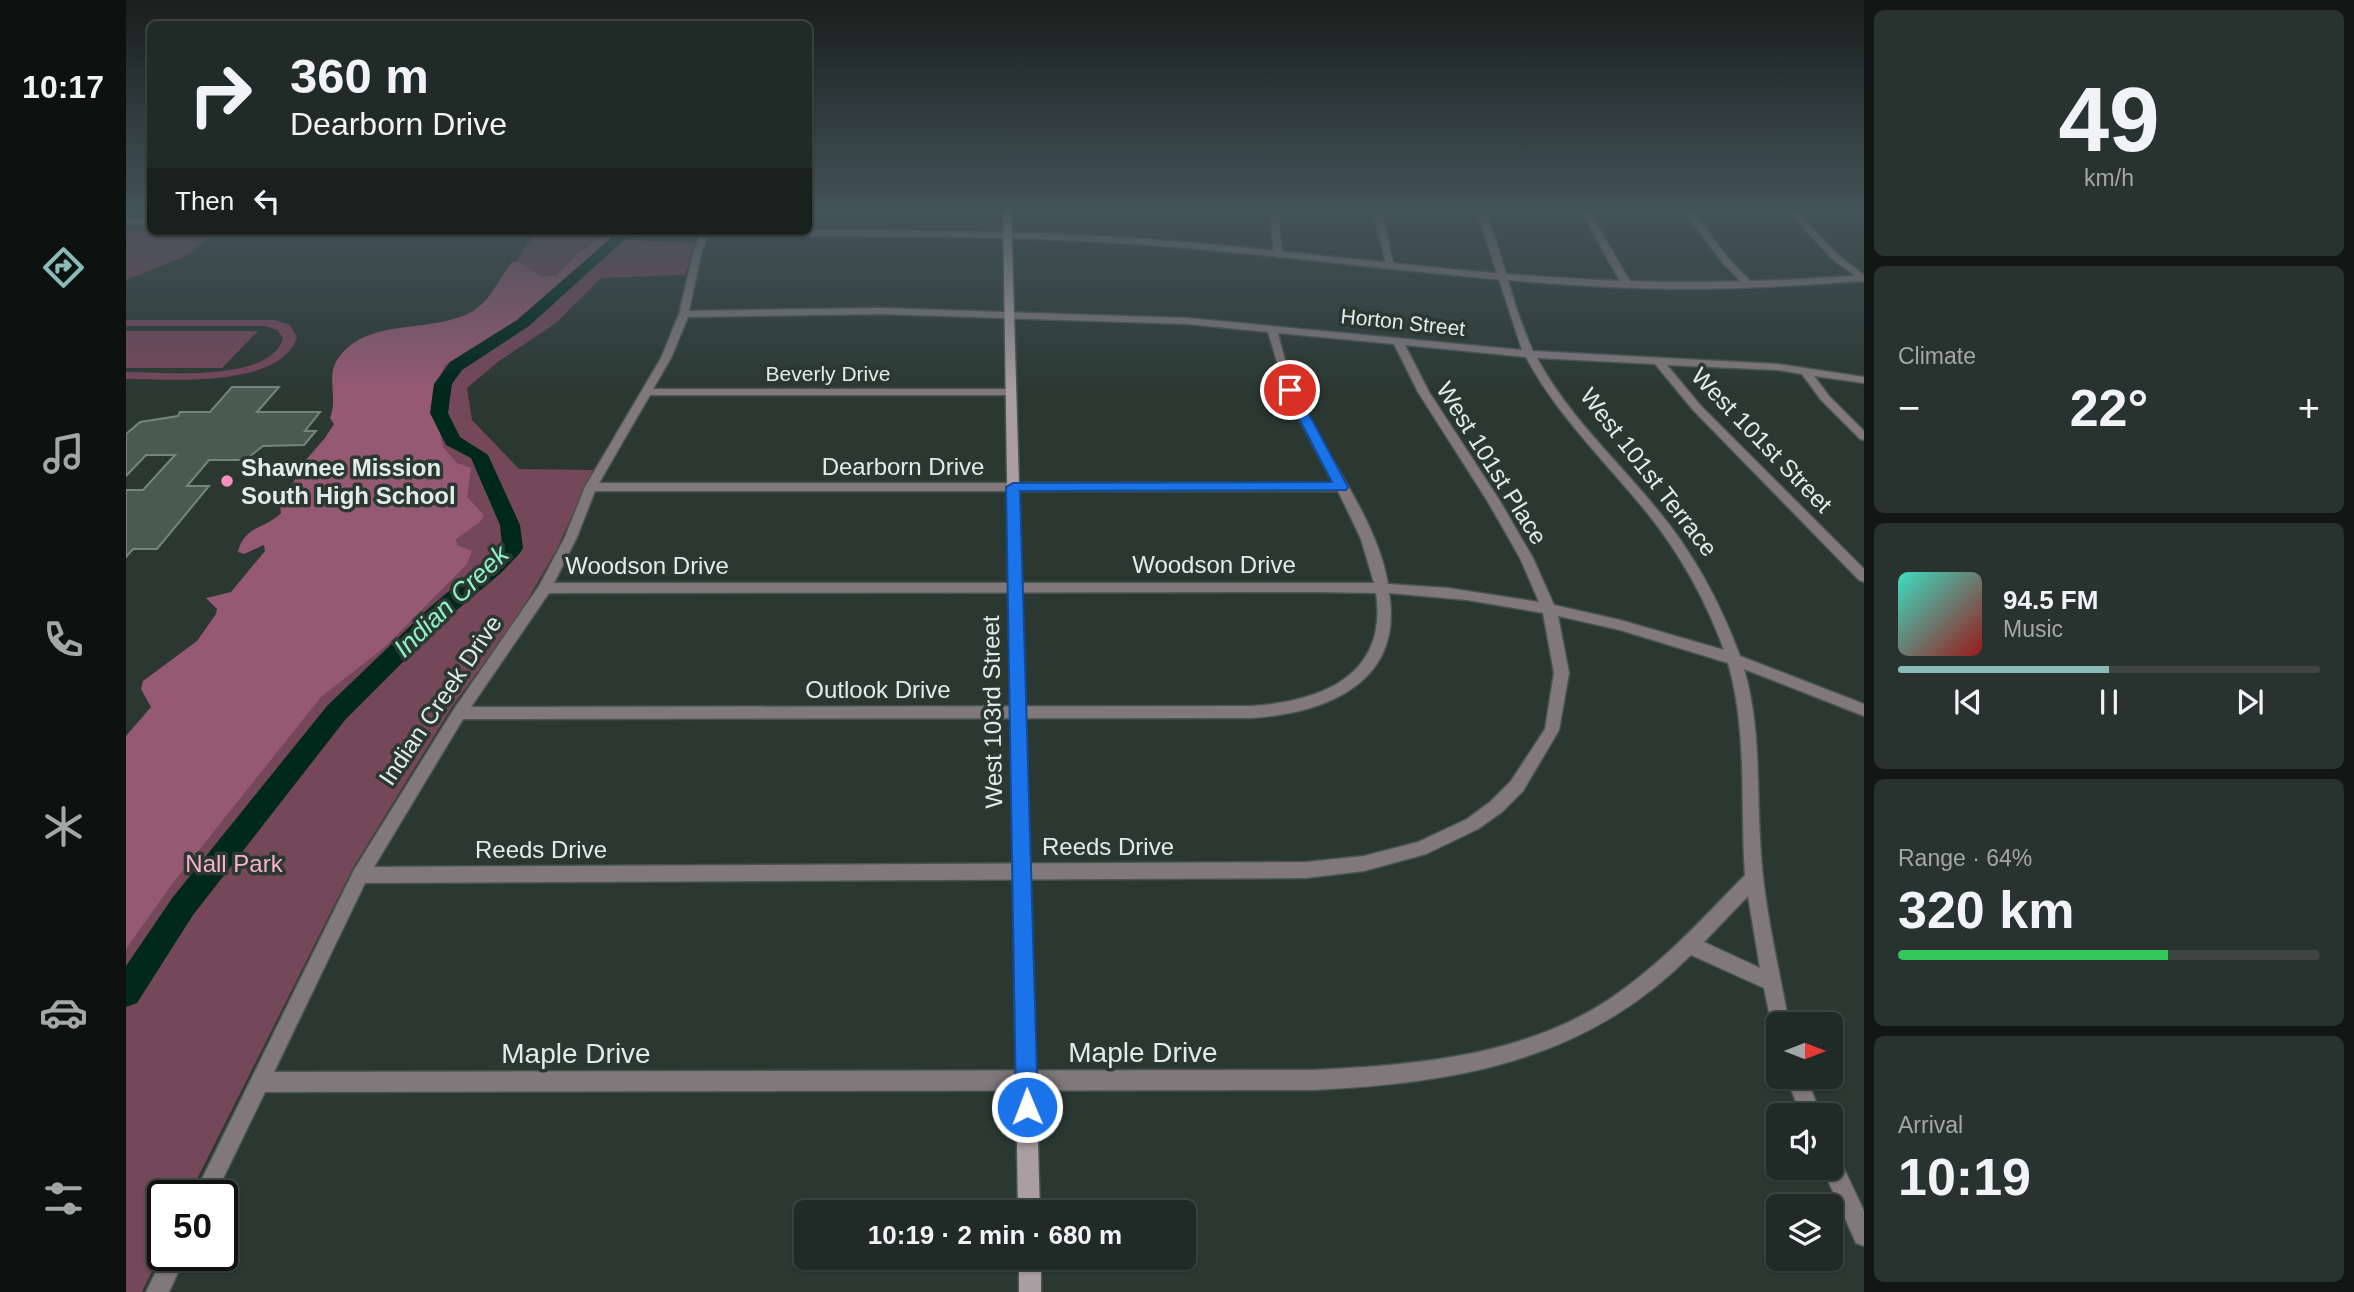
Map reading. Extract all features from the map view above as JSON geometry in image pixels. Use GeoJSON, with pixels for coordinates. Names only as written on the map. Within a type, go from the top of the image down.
{"type":"FeatureCollection","features":[{"type":"Feature","properties":{"kind":"main road","name":"West 103rd Street"},"geometry":{"type":"LineString","coordinates":[[1008,269],[1029,1200]]}},
{"type":"Feature","properties":{"kind":"main road"},"geometry":{"type":"LineString","coordinates":[[1030,1270],[1031,1292]]}},
{"type":"Feature","properties":{"kind":"street","name":"Indian Creek Drive"},"geometry":{"type":"LineString","coordinates":[[211,1180],[360,874],[459,713],[545,588],[571,537],[591,487],[675,339],[695,269]]}},
{"type":"Feature","properties":{"kind":"street"},"geometry":{"type":"LineString","coordinates":[[1450,269],[1626,283],[1749,285],[1863,279]]}},
{"type":"Feature","properties":{"kind":"street","name":"West 101st Terrace"},"geometry":{"type":"LineString","coordinates":[[1500,269],[1516,327],[1530,355],[1566,410],[1653,512],[1684,554],[1710,598],[1734,659],[1744,692],[1752,744],[1754,878],[1778,1012]]}},
{"type":"Feature","properties":{"kind":"street"},"geometry":{"type":"LineString","coordinates":[[1618,269],[1626,283]]}},
{"type":"Feature","properties":{"kind":"street"},"geometry":{"type":"LineString","coordinates":[[1734,269],[1749,285]]}},
{"type":"Feature","properties":{"kind":"street","name":"Horton Street"},"geometry":{"type":"LineString","coordinates":[[684,314],[802,311],[1150,319],[1272,328],[1530,355],[1805,370],[1864,380]]}},
{"type":"Feature","properties":{"kind":"street","name":"Outlook Drive"},"geometry":{"type":"LineString","coordinates":[[459,713],[1265,711],[1323,699],[1355,681],[1379,650],[1387,621],[1381,588],[1360,524],[1290,390],[1272,328]]}},
{"type":"Feature","properties":{"kind":"street","name":"West 101st Place"},"geometry":{"type":"LineString","coordinates":[[1398,341],[1427,401],[1519,539],[1547,608]]}},
{"type":"Feature","properties":{"kind":"street","name":"West 101st Street"},"geometry":{"type":"LineString","coordinates":[[1660,362],[1697,408],[1864,577]]}},
{"type":"Feature","properties":{"kind":"street"},"geometry":{"type":"LineString","coordinates":[[1805,370],[1825,398],[1864,437]]}},
{"type":"Feature","properties":{"kind":"street","name":"Beverly Drive"},"geometry":{"type":"LineString","coordinates":[[646,392],[1010,392]]}},
{"type":"Feature","properties":{"kind":"street","name":"Dearborn Drive"},"geometry":{"type":"LineString","coordinates":[[591,487],[1341,487]]}},
{"type":"Feature","properties":{"kind":"street","name":"Woodson Drive"},"geometry":{"type":"LineString","coordinates":[[545,588],[1381,588],[1466,595],[1547,608],[1645,631],[1734,659],[1864,710]]}},
{"type":"Feature","properties":{"kind":"street","name":"Reeds Drive"},"geometry":{"type":"LineString","coordinates":[[360,874],[1339,868],[1399,855],[1448,837],[1480,820],[1528,774],[1543,749],[1558,704],[1561,676],[1554,629],[1547,608]]}},
{"type":"Feature","properties":{"kind":"street","name":"Maple Drive"},"geometry":{"type":"LineString","coordinates":[[259,1082],[1387,1078],[1445,1070],[1510,1055],[1559,1037],[1636,991],[1754,878]]}},
{"type":"Feature","properties":{"kind":"street"},"geometry":{"type":"LineString","coordinates":[[1688,944],[1773,983]]}},
{"type":"Feature","properties":{"kind":"street"},"geometry":{"type":"LineString","coordinates":[[1839,1180],[1864,1235]]}},
{"type":"Feature","properties":{"kind":"street"},"geometry":{"type":"LineString","coordinates":[[157,1292],[167,1271]]}},
{"type":"Feature","properties":{"kind":"green space"},"geometry":{"type":"Polygon","coordinates":[[[126,269],[153,269],[126,280],[126,269]]]}},
{"type":"Feature","properties":{"kind":"green space","name":"Nall Park"},"geometry":{"type":"Polygon","coordinates":[[[510,269],[687,269],[685,275],[601,278],[556,323],[499,361],[467,388],[472,420],[519,469],[593,470],[556,551],[517,618],[452,707],[353,868],[197,1180],[147,1180],[147,1271],[152,1271],[142,1292],[126,1292],[126,831],[333,451],[481,311],[510,269]]]}},
{"type":"Feature","properties":{"kind":"green space"},"geometry":{"type":"Polygon","coordinates":[[[126,320],[274,320],[290,325],[297,337],[287,354],[269,366],[247,373],[221,378],[126,379],[126,372],[188,373],[238,369],[259,362],[275,352],[283,338],[277,330],[265,326],[126,326],[126,320]]]}},
{"type":"Feature","properties":{"kind":"green space"},"geometry":{"type":"Polygon","coordinates":[[[126,331],[258,331],[222,368],[126,368],[126,331]]]}},
{"type":"Feature","properties":{"kind":"shaded area"},"geometry":{"type":"Polygon","coordinates":[[[507,269],[530,269],[540,276],[556,276],[562,269],[579,269],[518,319],[445,365],[432,395],[443,447],[457,463],[471,468],[467,497],[484,515],[480,522],[456,539],[457,545],[472,551],[467,564],[386,646],[321,697],[172,884],[126,949],[126,736],[151,707],[141,689],[143,681],[197,641],[216,614],[217,609],[206,598],[231,592],[265,551],[264,545],[244,554],[238,552],[250,532],[281,513],[280,506],[273,505],[272,501],[291,487],[305,461],[334,424],[330,418],[335,363],[353,343],[369,335],[442,322],[476,309],[507,269]]]}},
{"type":"Feature","properties":{"kind":"building","name":"Shawnee Mission South High School"},"geometry":{"type":"Polygon","coordinates":[[[232,387],[279,387],[257,412],[320,412],[305,431],[316,431],[304,445],[263,446],[245,460],[209,460],[187,486],[209,486],[157,549],[133,549],[126,557],[126,490],[143,490],[175,455],[146,455],[126,476],[126,434],[140,422],[178,416],[180,412],[210,412],[232,387]]]}},
{"type":"Feature","properties":{"kind":"waterway","name":"Indian Creek"},"geometry":{"type":"LineString","coordinates":[[126,992],[183,906],[336,713],[437,614],[494,568],[513,548],[510,525],[479,455],[453,441],[439,413],[443,384],[456,366],[523,323],[584,269]]}},
{"type":"Feature","properties":{"kind":"place","name":"Shawnee Mission South High School"},"geometry":{"type":"Point","coordinates":[227,481]}},
{"type":"Feature","properties":{"kind":"route"},"geometry":{"type":"LineString","coordinates":[[1027,1107],[1013,487],[1341,487],[1290,390]]}}]}
